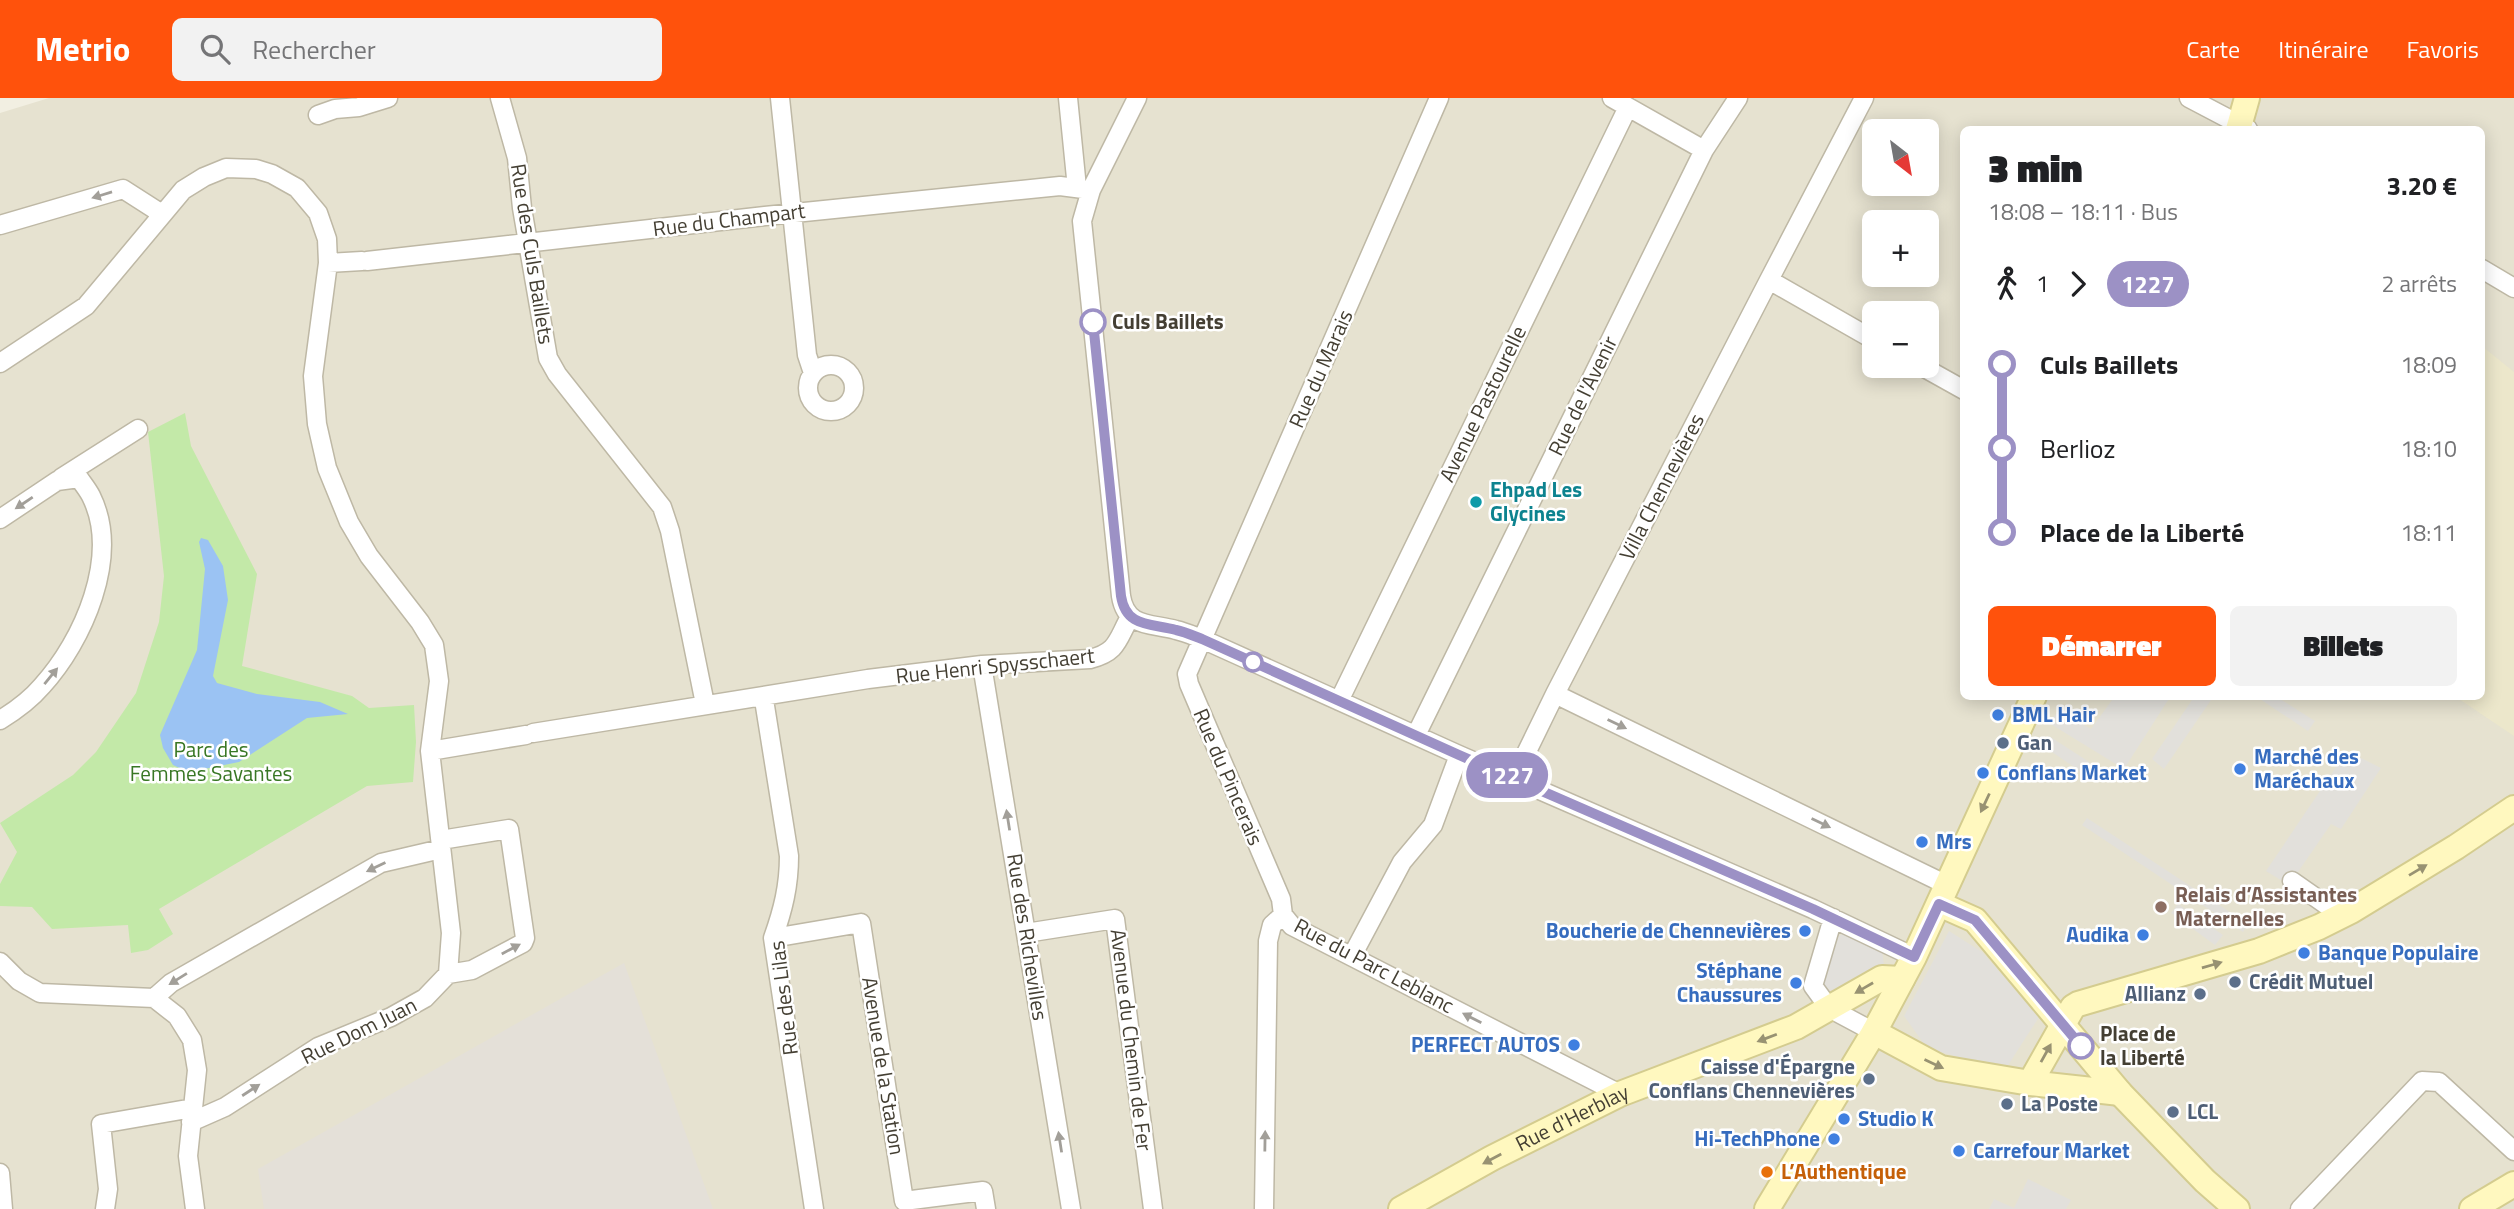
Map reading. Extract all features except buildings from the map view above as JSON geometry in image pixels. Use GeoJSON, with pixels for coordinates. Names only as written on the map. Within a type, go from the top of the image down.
{"type":"FeatureCollection","features":[{"type":"Feature","properties":{"kind":"main road"},"geometry":{"type":"LineString","coordinates":[[2242,126],[2247,98]]}},
{"type":"Feature","properties":{"kind":"main road"},"geometry":{"type":"LineString","coordinates":[[1767,1209],[1874,1032],[1914,957],[2032,700]]}},
{"type":"Feature","properties":{"kind":"main road"},"geometry":{"type":"LineString","coordinates":[[2030,1083],[2073,1007],[2078,1004],[2282,944],[2342,916],[2456,847],[2514,808]]}},
{"type":"Feature","properties":{"kind":"main road"},"geometry":{"type":"LineString","coordinates":[[1943,894],[1975,920],[2120,1093],[2205,1181],[2237,1209]]}},
{"type":"Feature","properties":{"kind":"main road"},"geometry":{"type":"LineString","coordinates":[[1829,1008],[1882,978],[1902,979]]}},
{"type":"Feature","properties":{"kind":"main road","name":"Rue d'Herblay"},"geometry":{"type":"LineString","coordinates":[[1401,1209],[1492,1158],[1620,1094],[1796,1027],[1829,1008]]}},
{"type":"Feature","properties":{"kind":"main road"},"geometry":{"type":"LineString","coordinates":[[1874,1032],[1941,1068],[2030,1083],[2120,1093]]}},
{"type":"Feature","properties":{"kind":"main road"},"geometry":{"type":"LineString","coordinates":[[2472,1209],[2514,1184]]}},
{"type":"Feature","properties":{"kind":"street"},"geometry":{"type":"LineString","coordinates":[[318,115],[388,98]]}},
{"type":"Feature","properties":{"kind":"street","name":"Rue des Culs Baillets"},"geometry":{"type":"LineString","coordinates":[[500,98],[517,158],[528,244],[548,358],[557,374],[662,507],[670,531],[705,704]]}},
{"type":"Feature","properties":{"kind":"street"},"geometry":{"type":"LineString","coordinates":[[780,98],[807,355],[813,373]]}},
{"type":"Feature","properties":{"kind":"street"},"geometry":{"type":"LineString","coordinates":[[1068,98],[1084,189],[1082,221],[1121,596],[1123,608],[1130,617],[1150,626],[1176,630],[1202,639],[1459,755],[1833,918],[1914,957]]}},
{"type":"Feature","properties":{"kind":"street"},"geometry":{"type":"LineString","coordinates":[[1084,189],[1137,98]]}},
{"type":"Feature","properties":{"kind":"street","name":"Rue du Marais"},"geometry":{"type":"LineString","coordinates":[[1202,639],[1439,98]]}},
{"type":"Feature","properties":{"kind":"street","name":"Rue de l'Avenir"},"geometry":{"type":"LineString","coordinates":[[1416,735],[1704,150],[1738,98]]}},
{"type":"Feature","properties":{"kind":"street","name":"Villa Chennevières"},"geometry":{"type":"LineString","coordinates":[[1514,778],[1864,98]]}},
{"type":"Feature","properties":{"kind":"street"},"geometry":{"type":"LineString","coordinates":[[2189,98],[2238,126]]}},
{"type":"Feature","properties":{"kind":"street"},"geometry":{"type":"LineString","coordinates":[[1620,103],[1704,150]]}},
{"type":"Feature","properties":{"kind":"street","name":"Avenue Pastourelle"},"geometry":{"type":"LineString","coordinates":[[1339,701],[1620,103]]}},
{"type":"Feature","properties":{"kind":"street"},"geometry":{"type":"LineString","coordinates":[[0,363],[86,306],[183,190],[204,177],[226,168],[256,169],[272,174],[297,188],[318,213],[327,239],[328,263],[313,376],[317,424],[327,468],[349,522],[369,556],[420,622],[434,645],[439,681],[430,751],[441,844],[452,933],[448,974],[472,970],[523,943],[525,938],[509,829],[441,844],[381,863],[171,983],[154,998]]}},
{"type":"Feature","properties":{"kind":"street","name":"Rue du Champart"},"geometry":{"type":"LineString","coordinates":[[328,263],[1060,186],[1084,189]]}},
{"type":"Feature","properties":{"kind":"street"},"geometry":{"type":"LineString","coordinates":[[0,225],[123,189],[162,214]]}},
{"type":"Feature","properties":{"kind":"street"},"geometry":{"type":"LineString","coordinates":[[2485,271],[2514,288]]}},
{"type":"Feature","properties":{"kind":"street"},"geometry":{"type":"LineString","coordinates":[[1769,280],[1862,333]]}},
{"type":"Feature","properties":{"kind":"street"},"geometry":{"type":"LineString","coordinates":[[1939,376],[1960,388]]}},
{"type":"Feature","properties":{"kind":"street"},"geometry":{"type":"LineString","coordinates":[[0,519],[138,429]]}},
{"type":"Feature","properties":{"kind":"street"},"geometry":{"type":"LineString","coordinates":[[0,720],[40,689],[61,664],[78,635],[97,584],[102,552],[99,522],[91,497],[79,478],[57,481]]}},
{"type":"Feature","properties":{"kind":"street","name":"Rue Henri Spysschaert"},"geometry":{"type":"LineString","coordinates":[[430,751],[868,679],[982,665],[1090,659],[1104,656],[1114,649],[1130,617]]}},
{"type":"Feature","properties":{"kind":"street","name":"Rue du Pincerais"},"geometry":{"type":"LineString","coordinates":[[1202,639],[1187,674],[1189,684],[1281,900],[1283,915]]}},
{"type":"Feature","properties":{"kind":"street","name":"Rue des Richevilles"},"geometry":{"type":"LineString","coordinates":[[982,665],[1071,1209]]}},
{"type":"Feature","properties":{"kind":"street"},"geometry":{"type":"LineString","coordinates":[[1555,694],[1943,894]]}},
{"type":"Feature","properties":{"kind":"street","name":"Rue des Lilas"},"geometry":{"type":"LineString","coordinates":[[765,706],[789,856],[789,881],[784,907],[773,938],[814,1209]]}},
{"type":"Feature","properties":{"kind":"street"},"geometry":{"type":"LineString","coordinates":[[1352,956],[1402,862],[1433,825],[1459,755]]}},
{"type":"Feature","properties":{"kind":"street"},"geometry":{"type":"LineString","coordinates":[[2292,881],[2342,916]]}},
{"type":"Feature","properties":{"kind":"street","name":"Rue du Parc Leblanc"},"geometry":{"type":"LineString","coordinates":[[1264,1209],[1268,941],[1272,925],[1283,915],[1292,926],[1620,1094]]}},
{"type":"Feature","properties":{"kind":"street"},"geometry":{"type":"LineString","coordinates":[[1833,918],[1813,986],[1829,1008],[1874,1032]]}},
{"type":"Feature","properties":{"kind":"street","name":"Avenue du Chemin de Fer"},"geometry":{"type":"LineString","coordinates":[[1026,933],[1115,919],[1153,1209]]}},
{"type":"Feature","properties":{"kind":"street","name":"Avenue de la Station"},"geometry":{"type":"LineString","coordinates":[[773,938],[861,923],[904,1201],[983,1191],[986,1209]]}},
{"type":"Feature","properties":{"kind":"street"},"geometry":{"type":"LineString","coordinates":[[0,962],[19,981],[40,993],[154,998],[177,1016],[192,1040],[197,1070],[188,1156],[195,1209]]}},
{"type":"Feature","properties":{"kind":"street","name":"Rue Dom Juan"},"geometry":{"type":"LineString","coordinates":[[105,1209],[108,1189],[101,1124],[192,1115],[225,1107],[318,1047],[391,1017],[425,998],[448,974]]}},
{"type":"Feature","properties":{"kind":"street"},"geometry":{"type":"LineString","coordinates":[[2300,1209],[2423,1081],[2440,1082],[2514,1151]]}},
{"type":"Feature","properties":{"kind":"street"},"geometry":{"type":"LineString","coordinates":[[0,1173],[3,1209]]}},
{"type":"Feature","properties":{"kind":"shaded area"},"geometry":{"type":"Polygon","coordinates":[[[49,98],[2514,98],[2514,1209],[0,1209],[0,113],[49,98]]]}},
{"type":"Feature","properties":{"kind":"shaded area"},"geometry":{"type":"Polygon","coordinates":[[[2485,348],[2514,372],[2514,736],[2460,700],[2485,700],[2485,348]]]}},
{"type":"Feature","properties":{"kind":"shaded area"},"geometry":{"type":"Polygon","coordinates":[[[2112,700],[2168,700],[2124,769],[2049,723],[2058,711],[2091,729],[2112,700]]]}},
{"type":"Feature","properties":{"kind":"shaded area"},"geometry":{"type":"Polygon","coordinates":[[[2192,700],[2211,700],[2164,769],[2152,759],[2192,700]]]}},
{"type":"Feature","properties":{"kind":"shaded area"},"geometry":{"type":"Polygon","coordinates":[[[2262,700],[2282,700],[2315,721],[2308,731],[2262,700]]]}},
{"type":"Feature","properties":{"kind":"shaded area"},"geometry":{"type":"Polygon","coordinates":[[[2049,736],[2100,769],[2092,779],[2043,746],[2049,736]]]}},
{"type":"Feature","properties":{"kind":"shaded area"},"geometry":{"type":"Polygon","coordinates":[[[2347,751],[2381,768],[2341,829],[2331,824],[2289,885],[2266,871],[2347,751]]]}},
{"type":"Feature","properties":{"kind":"shaded area"},"geometry":{"type":"Polygon","coordinates":[[[2087,818],[2248,924],[2243,932],[2082,825],[2087,818]]]}},
{"type":"Feature","properties":{"kind":"shaded area"},"geometry":{"type":"Polygon","coordinates":[[[2178,904],[2223,935],[2215,945],[2171,913],[2178,904]]]}},
{"type":"Feature","properties":{"kind":"shaded area"},"geometry":{"type":"Polygon","coordinates":[[[1949,931],[1982,952],[2039,1017],[2005,1070],[1927,1048],[1904,1016],[1949,931]]]}},
{"type":"Feature","properties":{"kind":"shaded area"},"geometry":{"type":"Polygon","coordinates":[[[1846,932],[1882,950],[1884,966],[1838,995],[1819,983],[1835,938],[1846,932]]]}},
{"type":"Feature","properties":{"kind":"shaded area"},"geometry":{"type":"Polygon","coordinates":[[[624,963],[713,1209],[264,1209],[258,1169],[624,963]]]}},
{"type":"Feature","properties":{"kind":"shaded area"},"geometry":{"type":"Polygon","coordinates":[[[2028,1179],[2071,1200],[2066,1209],[1989,1209],[1994,1199],[2014,1208],[2028,1179]]]}},
{"type":"Feature","properties":{"kind":"green space","name":"Parc des Femmes Savantes"},"geometry":{"type":"Polygon","coordinates":[[[185,413],[191,446],[257,574],[242,666],[352,696],[369,708],[414,705],[416,742],[413,782],[367,786],[159,909],[173,934],[148,950],[131,953],[128,925],[52,929],[32,907],[0,906],[0,884],[17,852],[0,823],[73,775],[96,752],[136,693],[159,622],[164,576],[148,432],[185,413]]]}},
{"type":"Feature","properties":{"kind":"water"},"geometry":{"type":"Polygon","coordinates":[[[201,538],[208,540],[223,566],[228,600],[213,676],[217,683],[257,694],[320,702],[348,714],[307,718],[239,762],[186,771],[173,765],[163,748],[160,735],[197,650],[205,569],[199,542],[201,538]]]}},
{"type":"Feature","properties":{"kind":"bus line","name":"1227"},"geometry":{"type":"LineString","coordinates":[[1093,322],[1121,596],[1123,608],[1130,617],[1150,626],[1176,630],[1202,639],[1459,755],[1813,909],[1914,957],[1939,904],[1975,920],[2081,1046]]}},
{"type":"Feature","properties":{"kind":"place","name":"Culs Baillets"},"geometry":{"type":"Point","coordinates":[1093,322]}},
{"type":"Feature","properties":{"kind":"place","name":"Ehpad Les Glycines"},"geometry":{"type":"Point","coordinates":[1476,502]}},
{"type":"Feature","properties":{"kind":"place","name":"BML Hair"},"geometry":{"type":"Point","coordinates":[1998,715]}},
{"type":"Feature","properties":{"kind":"place","name":"Gan"},"geometry":{"type":"Point","coordinates":[2003,743]}},
{"type":"Feature","properties":{"kind":"place","name":"Marché des Maréchaux"},"geometry":{"type":"Point","coordinates":[2240,769]}},
{"type":"Feature","properties":{"kind":"place","name":"Conflans Market"},"geometry":{"type":"Point","coordinates":[1983,773]}},
{"type":"Feature","properties":{"kind":"place","name":"Mrs"},"geometry":{"type":"Point","coordinates":[1922,842]}},
{"type":"Feature","properties":{"kind":"place","name":"Relais d’Assistantes Maternelles"},"geometry":{"type":"Point","coordinates":[2161,907]}},
{"type":"Feature","properties":{"kind":"place","name":"Boucherie de Chennevières"},"geometry":{"type":"Point","coordinates":[1805,931]}},
{"type":"Feature","properties":{"kind":"place","name":"Audika"},"geometry":{"type":"Point","coordinates":[2143,935]}},
{"type":"Feature","properties":{"kind":"place","name":"Banque Populaire"},"geometry":{"type":"Point","coordinates":[2304,953]}},
{"type":"Feature","properties":{"kind":"place","name":"Crédit Mutuel"},"geometry":{"type":"Point","coordinates":[2235,982]}},
{"type":"Feature","properties":{"kind":"place","name":"Stéphane Chaussures"},"geometry":{"type":"Point","coordinates":[1796,983]}},
{"type":"Feature","properties":{"kind":"place","name":"Allianz"},"geometry":{"type":"Point","coordinates":[2200,994]}},
{"type":"Feature","properties":{"kind":"place","name":"PERFECT AUTOS"},"geometry":{"type":"Point","coordinates":[1574,1045]}},
{"type":"Feature","properties":{"kind":"place","name":"Place de la Liberté"},"geometry":{"type":"Point","coordinates":[2081,1046]}},
{"type":"Feature","properties":{"kind":"place","name":"Caisse d'Épargne Conflans Chennevières"},"geometry":{"type":"Point","coordinates":[1869,1079]}},
{"type":"Feature","properties":{"kind":"place","name":"La Poste"},"geometry":{"type":"Point","coordinates":[2007,1104]}},
{"type":"Feature","properties":{"kind":"place","name":"LCL"},"geometry":{"type":"Point","coordinates":[2173,1112]}},
{"type":"Feature","properties":{"kind":"place","name":"Studio K"},"geometry":{"type":"Point","coordinates":[1844,1119]}},
{"type":"Feature","properties":{"kind":"place","name":"Hi-TechPhone"},"geometry":{"type":"Point","coordinates":[1834,1139]}},
{"type":"Feature","properties":{"kind":"place","name":"Carrefour Market"},"geometry":{"type":"Point","coordinates":[1959,1151]}},
{"type":"Feature","properties":{"kind":"place","name":"L’Authentique"},"geometry":{"type":"Point","coordinates":[1767,1172]}}]}
